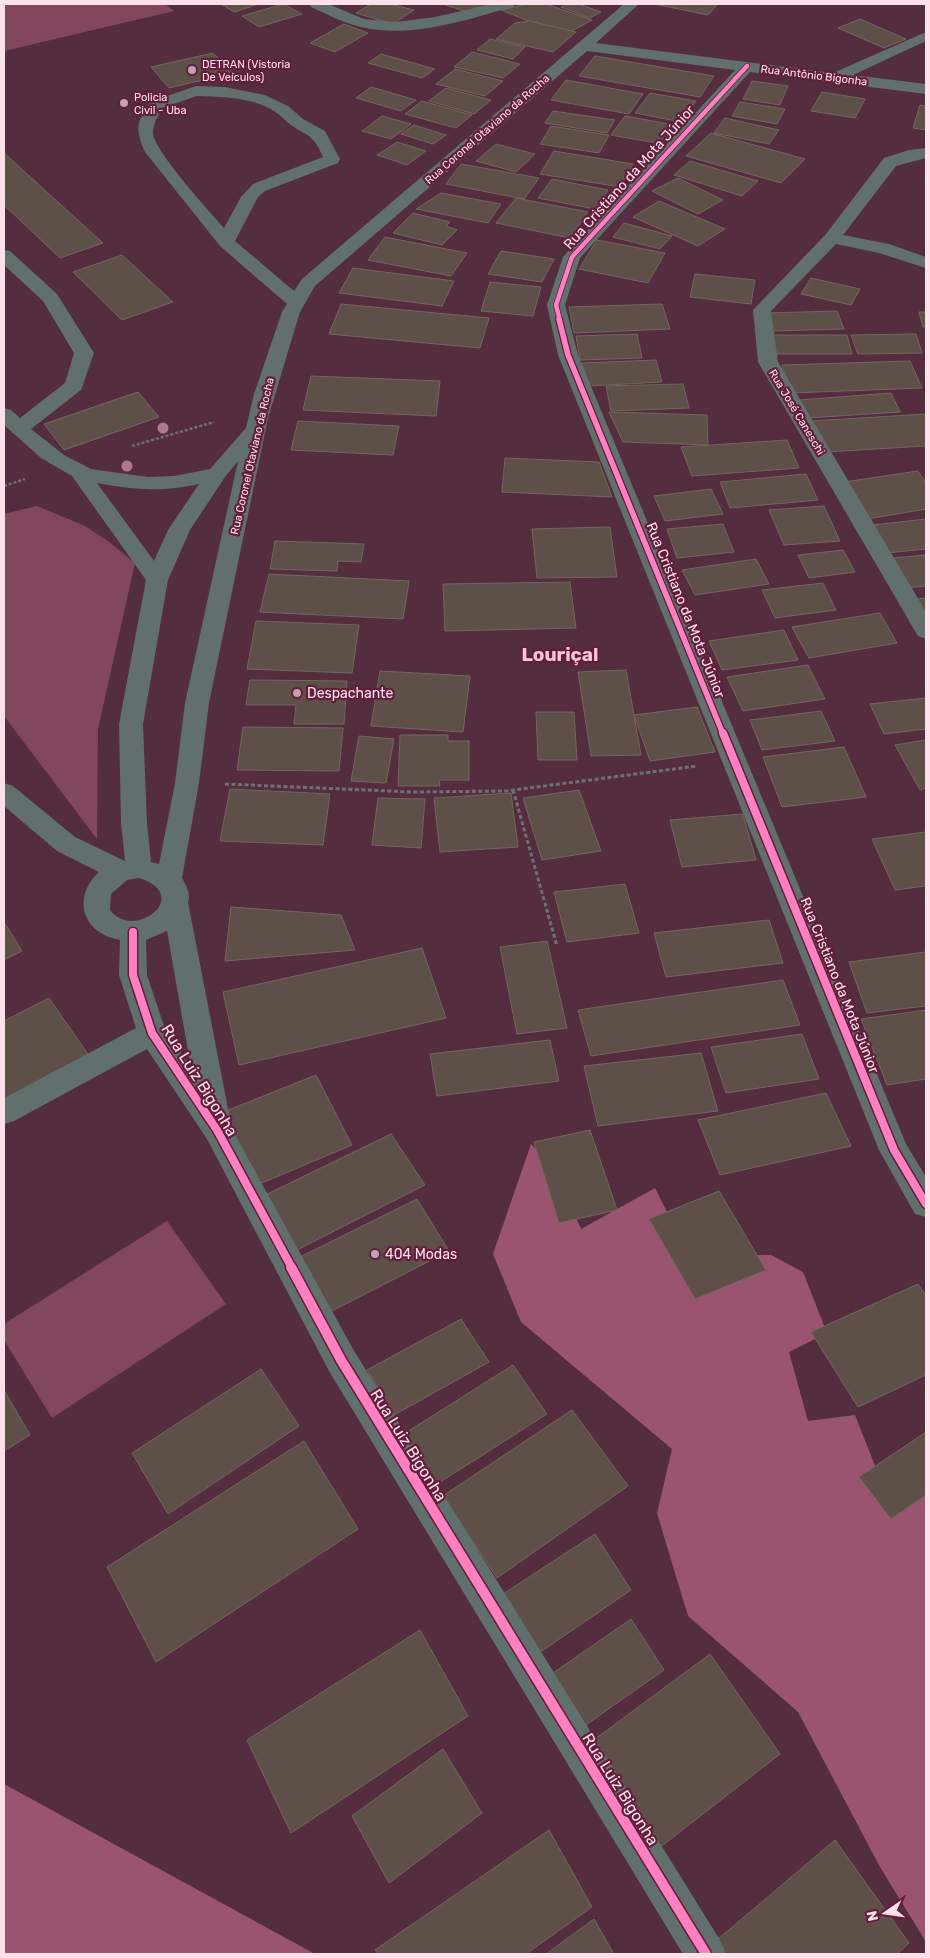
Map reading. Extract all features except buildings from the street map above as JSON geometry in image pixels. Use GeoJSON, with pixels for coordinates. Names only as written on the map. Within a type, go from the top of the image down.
{"type":"FeatureCollection","features":[{"type":"Feature","properties":{"kind":"street"},"geometry":{"type":"LineString","coordinates":[[316,4],[362,23],[396,26],[444,19],[508,4]]}},
{"type":"Feature","properties":{"kind":"street","name":"Rua Coronel Otaviano da Rocha"},"geometry":{"type":"LineString","coordinates":[[172,892],[197,703],[264,394],[296,302],[308,283],[632,4]]}},
{"type":"Feature","properties":{"kind":"street"},"geometry":{"type":"LineString","coordinates":[[836,78],[926,36]]}},
{"type":"Feature","properties":{"kind":"street","name":"Rua Antônio Bigonha"},"geometry":{"type":"LineString","coordinates":[[584,46],[926,89]]}},
{"type":"Feature","properties":{"kind":"street","name":"Rua Cristiano da Mota Júnior"},"geometry":{"type":"LineString","coordinates":[[747,66],[572,257],[556,305],[568,355],[894,1150],[926,1204]]}},
{"type":"Feature","properties":{"kind":"street"},"geometry":{"type":"LineString","coordinates":[[226,242],[252,193],[273,181],[320,167],[332,159],[319,134],[297,122],[282,109],[259,98],[225,92],[196,91],[156,105],[148,119],[145,134],[153,152],[226,242],[296,302]]}},
{"type":"Feature","properties":{"kind":"street","name":"Rua José Caneschi"},"geometry":{"type":"LineString","coordinates":[[926,152],[890,162],[832,238],[762,310],[768,362],[926,631]]}},
{"type":"Feature","properties":{"kind":"street"},"geometry":{"type":"LineString","coordinates":[[832,238],[883,248],[926,263]]}},
{"type":"Feature","properties":{"kind":"street"},"geometry":{"type":"LineString","coordinates":[[4,255],[50,298],[84,353],[74,386],[19,429]]}},
{"type":"Feature","properties":{"kind":"street"},"geometry":{"type":"LineString","coordinates":[[4,414],[42,450],[80,473],[132,484],[190,482],[217,473]]}},
{"type":"Feature","properties":{"kind":"street"},"geometry":{"type":"LineString","coordinates":[[130,870],[134,823],[131,724],[158,580],[179,530],[217,473],[256,429]]}},
{"type":"Feature","properties":{"kind":"street"},"geometry":{"type":"LineString","coordinates":[[80,473],[110,518],[158,580]]}},
{"type":"Feature","properties":{"kind":"street"},"geometry":{"type":"LineString","coordinates":[[4,792],[66,844],[130,870],[156,871],[172,892],[166,918],[151,928],[133,932],[115,929],[101,920],[95,908],[97,894],[106,881],[130,870]]}},
{"type":"Feature","properties":{"kind":"street"},"geometry":{"type":"LineString","coordinates":[[66,844],[97,894]]}},
{"type":"Feature","properties":{"kind":"street","name":"Rua Luiz Bigonha"},"geometry":{"type":"LineString","coordinates":[[172,892],[217,1130]]}},
{"type":"Feature","properties":{"kind":"street","name":"Rua Luiz Bigonha"},"geometry":{"type":"LineString","coordinates":[[133,932],[133,975],[152,1033],[217,1130],[341,1360],[706,1954]]}},
{"type":"Feature","properties":{"kind":"street"},"geometry":{"type":"LineString","coordinates":[[4,1112],[152,1033]]}},
{"type":"Feature","properties":{"kind":"path"},"geometry":{"type":"LineString","coordinates":[[130,447],[212,422]]}},
{"type":"Feature","properties":{"kind":"path"},"geometry":{"type":"LineString","coordinates":[[187,782],[413,792],[513,790],[734,760]]}},
{"type":"Feature","properties":{"kind":"path"},"geometry":{"type":"LineString","coordinates":[[513,790],[557,946]]}},
{"type":"Feature","properties":{"kind":"shaded area"},"geometry":{"type":"Polygon","coordinates":[[[4,4],[165,4],[174,11],[4,51],[4,4]]]}},
{"type":"Feature","properties":{"kind":"shaded area"},"geometry":{"type":"Polygon","coordinates":[[[37,506],[85,526],[108,541],[135,563],[98,729],[97,839],[4,716],[4,514],[37,506]]]}},
{"type":"Feature","properties":{"kind":"shaded area"},"geometry":{"type":"Polygon","coordinates":[[[531,1144],[554,1166],[581,1229],[655,1188],[689,1256],[771,1255],[803,1272],[827,1333],[789,1352],[808,1421],[855,1415],[885,1491],[926,1485],[926,1942],[880,1867],[798,1712],[688,1616],[657,1513],[672,1449],[521,1322],[493,1254],[531,1144]]]}},
{"type":"Feature","properties":{"kind":"shaded area"},"geometry":{"type":"Polygon","coordinates":[[[167,1221],[226,1304],[52,1418],[4,1340],[4,1324],[167,1221]]]}},
{"type":"Feature","properties":{"kind":"shaded area"},"geometry":{"type":"Polygon","coordinates":[[[4,1784],[315,1954],[4,1954],[4,1784]]]}},
{"type":"Feature","properties":{"kind":"cycle path"},"geometry":{"type":"LineString","coordinates":[[747,66],[572,257],[556,305],[568,355],[894,1150],[926,1204]]}},
{"type":"Feature","properties":{"kind":"cycle path"},"geometry":{"type":"LineString","coordinates":[[133,932],[133,975],[152,1033],[217,1130],[341,1360],[706,1954]]}},
{"type":"Feature","properties":{"kind":"place","name":"DETRAN (Vistoria De Veículos)"},"geometry":{"type":"Point","coordinates":[192,70]}},
{"type":"Feature","properties":{"kind":"place","name":"Policia Civil - Uba"},"geometry":{"type":"Point","coordinates":[124,103]}},
{"type":"Feature","properties":{"kind":"place","name":"Despachante"},"geometry":{"type":"Point","coordinates":[297,693]}},
{"type":"Feature","properties":{"kind":"place","name":"404 Modas"},"geometry":{"type":"Point","coordinates":[375,1254]}},
{"type":"Feature","properties":{"kind":"district","name":"Louriçal"},"geometry":{"type":"Point","coordinates":[560,654]}}]}
